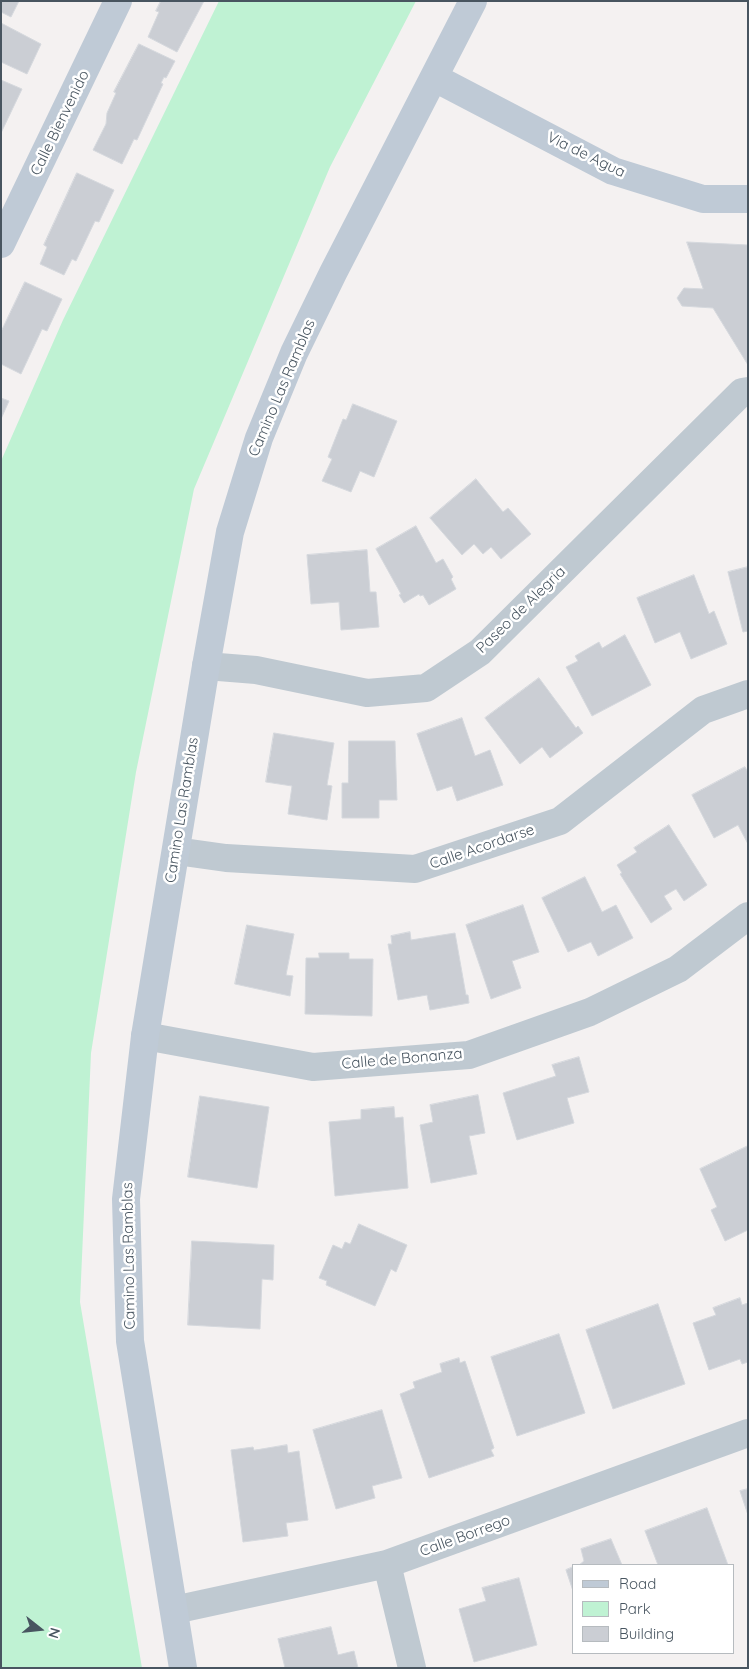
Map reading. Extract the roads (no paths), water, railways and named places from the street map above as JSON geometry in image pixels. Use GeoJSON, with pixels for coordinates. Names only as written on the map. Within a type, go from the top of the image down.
{"type":"FeatureCollection","features":[{"type":"Feature","properties":{"kind":"main road","name":"Calle Bienvenido"},"geometry":{"type":"LineString","coordinates":[[1,244],[118,1]]}},
{"type":"Feature","properties":{"kind":"main road","name":"Camino Las Ramblas"},"geometry":{"type":"LineString","coordinates":[[183,1668],[130,1341],[126,1199],[145,1036],[206,666],[230,532],[259,438],[294,353],[435,78],[472,1]]}},
{"type":"Feature","properties":{"kind":"main road","name":"Via de Agua"},"geometry":{"type":"LineString","coordinates":[[435,78],[613,171],[703,198],[748,199]]}},
{"type":"Feature","properties":{"kind":"street","name":"Paseo de Alegria"},"geometry":{"type":"LineString","coordinates":[[206,666],[256,670],[367,693],[426,688],[480,652],[742,392],[748,391]]}},
{"type":"Feature","properties":{"kind":"street","name":"Calle Acordarse"},"geometry":{"type":"LineString","coordinates":[[176,851],[226,858],[415,869],[560,821],[703,710],[748,694]]}},
{"type":"Feature","properties":{"kind":"street","name":"Calle de Bonanza"},"geometry":{"type":"LineString","coordinates":[[145,1036],[313,1066],[469,1054],[590,1012],[678,969],[748,916]]}},
{"type":"Feature","properties":{"kind":"street","name":"Calle Borrego"},"geometry":{"type":"LineString","coordinates":[[174,1610],[388,1564],[748,1433]]}},
{"type":"Feature","properties":{"kind":"street"},"geometry":{"type":"LineString","coordinates":[[388,1564],[412,1668]]}}]}
